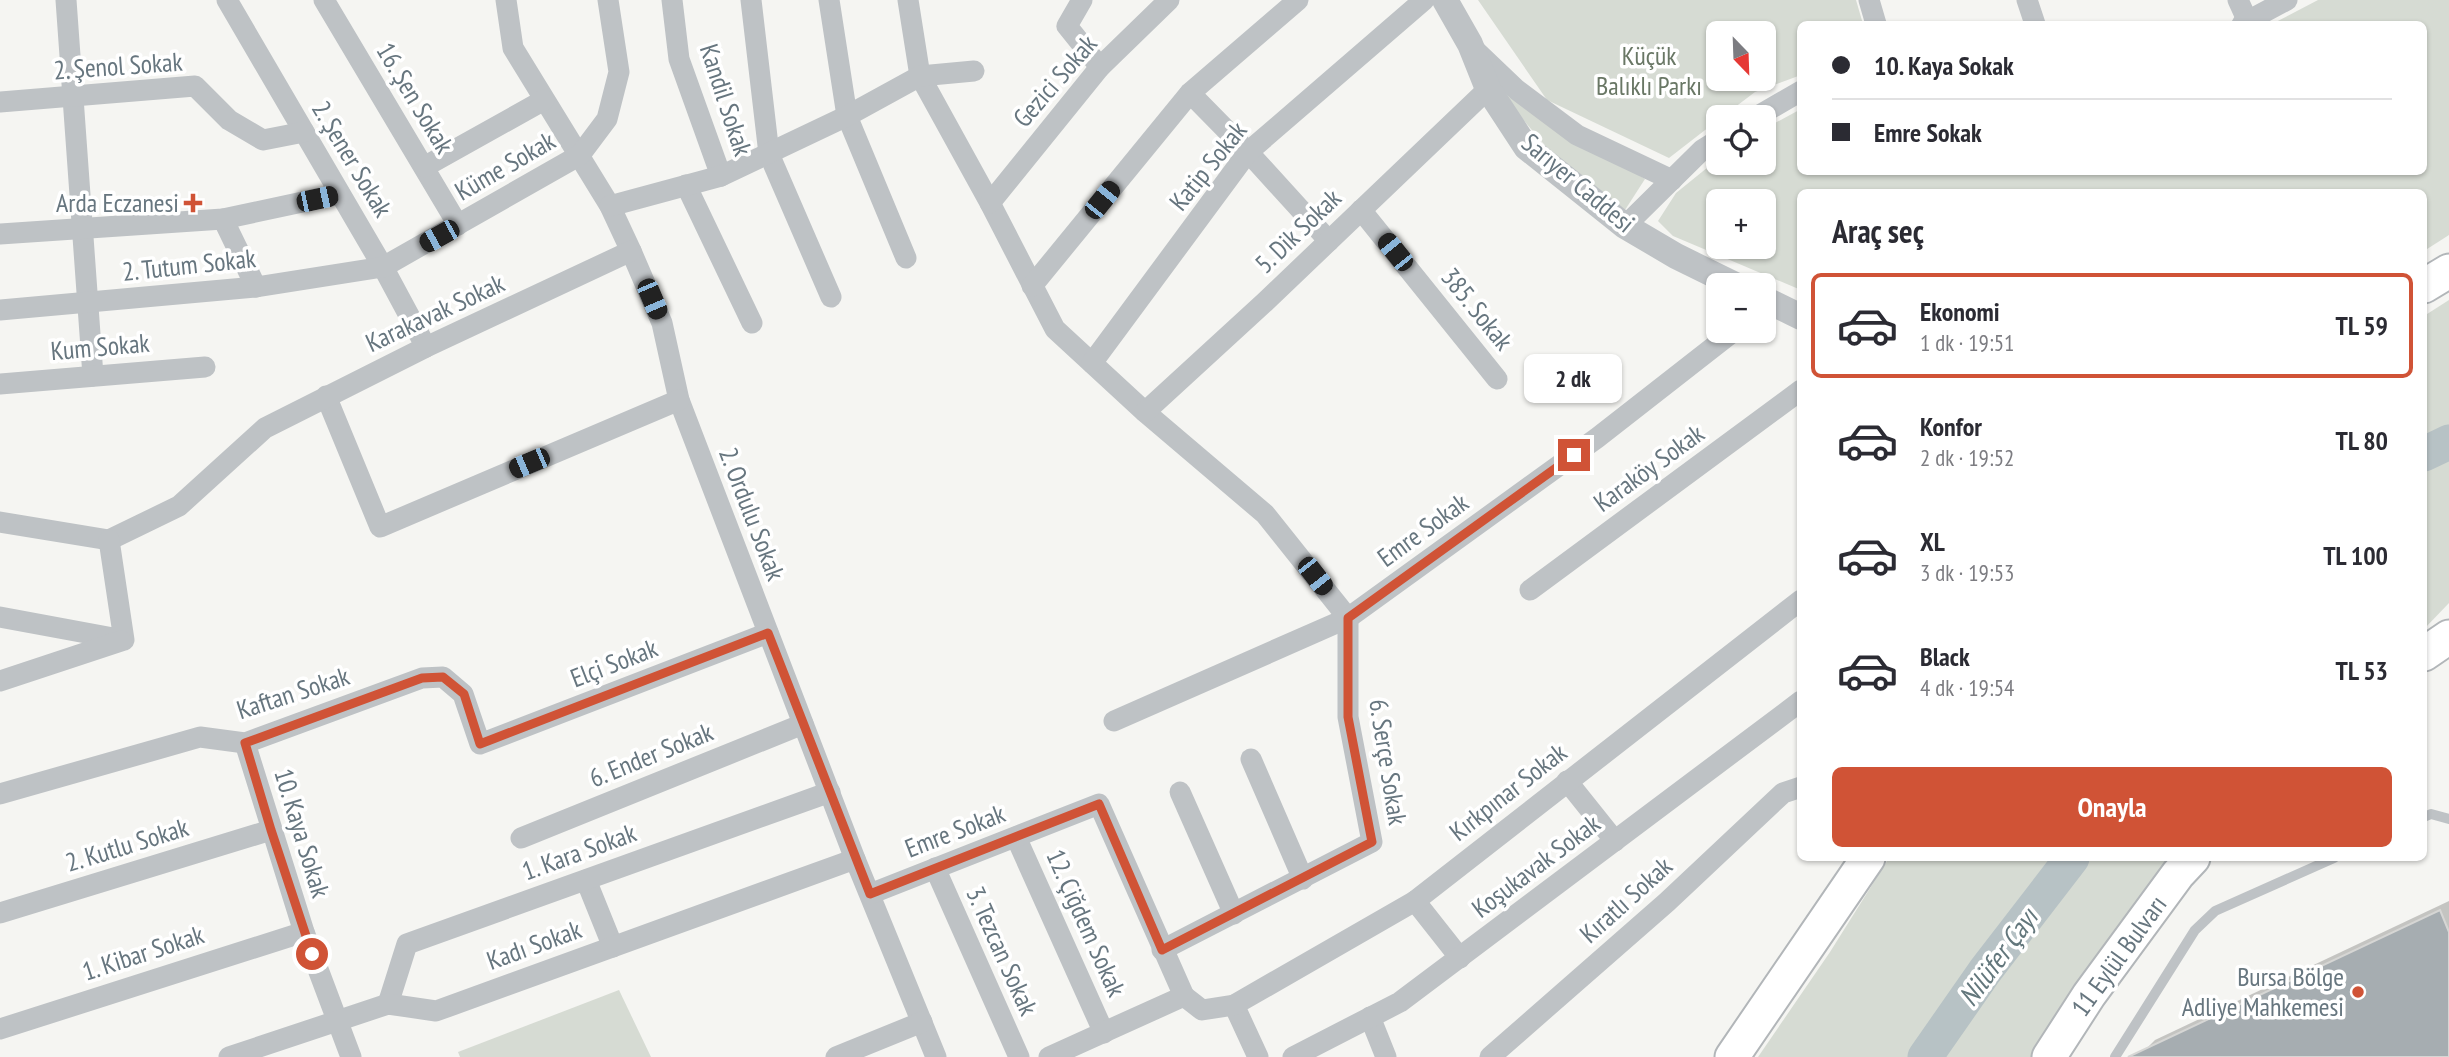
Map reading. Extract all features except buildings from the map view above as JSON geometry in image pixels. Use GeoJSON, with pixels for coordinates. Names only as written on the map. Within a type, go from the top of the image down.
{"type":"FeatureCollection","features":[{"type":"Feature","properties":{"kind":"main road"},"geometry":{"type":"LineString","coordinates":[[2427,284],[2449,271]]}},
{"type":"Feature","properties":{"kind":"main road"},"geometry":{"type":"LineString","coordinates":[[2427,652],[2449,637]]}},
{"type":"Feature","properties":{"kind":"main road"},"geometry":{"type":"LineString","coordinates":[[1732,1057],[1866,861]]}},
{"type":"Feature","properties":{"kind":"main road","name":"11 Eylül Bulvarı"},"geometry":{"type":"LineString","coordinates":[[2049,1057],[2089,995],[2190,861]]}},
{"type":"Feature","properties":{"kind":"street"},"geometry":{"type":"LineString","coordinates":[[66,0],[93,376]]}},
{"type":"Feature","properties":{"kind":"street","name":"2. Şener Sokak"},"geometry":{"type":"LineString","coordinates":[[227,0],[383,267],[426,347]]}},
{"type":"Feature","properties":{"kind":"street","name":"16. Şen Sokak"},"geometry":{"type":"LineString","coordinates":[[324,0],[458,225]]}},
{"type":"Feature","properties":{"kind":"street","name":"2. Ordulu Sokak"},"geometry":{"type":"LineString","coordinates":[[506,0],[513,48],[610,206],[662,323],[679,400],[855,859],[936,1057]]}},
{"type":"Feature","properties":{"kind":"street"},"geometry":{"type":"LineString","coordinates":[[580,155],[607,119],[619,72],[608,0]]}},
{"type":"Feature","properties":{"kind":"street","name":"Kandil Sokak"},"geometry":{"type":"LineString","coordinates":[[672,0],[679,58],[721,176]]}},
{"type":"Feature","properties":{"kind":"street"},"geometry":{"type":"LineString","coordinates":[[751,0],[769,154],[831,298]]}},
{"type":"Feature","properties":{"kind":"street"},"geometry":{"type":"LineString","coordinates":[[829,0],[847,116],[906,258]]}},
{"type":"Feature","properties":{"kind":"street"},"geometry":{"type":"LineString","coordinates":[[908,0],[920,76],[1055,329],[1145,412],[1265,514],[1348,618]]}},
{"type":"Feature","properties":{"kind":"street"},"geometry":{"type":"LineString","coordinates":[[1082,0],[1067,26],[1100,67]]}},
{"type":"Feature","properties":{"kind":"street","name":"Gezici Sokak"},"geometry":{"type":"LineString","coordinates":[[990,203],[1100,67],[1169,0]]}},
{"type":"Feature","properties":{"kind":"street"},"geometry":{"type":"LineString","coordinates":[[1032,286],[1190,93],[1298,0]]}},
{"type":"Feature","properties":{"kind":"street","name":"Katip Sokak"},"geometry":{"type":"LineString","coordinates":[[1092,363],[1248,152],[1424,0]]}},
{"type":"Feature","properties":{"kind":"street","name":"Sarıyer Caddesi"},"geometry":{"type":"LineString","coordinates":[[1445,0],[1470,44],[1488,89],[1526,147],[1625,226],[1711,273]]}},
{"type":"Feature","properties":{"kind":"street"},"geometry":{"type":"LineString","coordinates":[[1869,0],[1875,21]]}},
{"type":"Feature","properties":{"kind":"street"},"geometry":{"type":"LineString","coordinates":[[2027,0],[2034,21]]}},
{"type":"Feature","properties":{"kind":"street"},"geometry":{"type":"LineString","coordinates":[[2238,0],[2244,21]]}},
{"type":"Feature","properties":{"kind":"street"},"geometry":{"type":"LineString","coordinates":[[2249,21],[2287,0]]}},
{"type":"Feature","properties":{"kind":"street"},"geometry":{"type":"LineString","coordinates":[[1470,44],[1517,90],[1577,135],[1672,180]]}},
{"type":"Feature","properties":{"kind":"street"},"geometry":{"type":"LineString","coordinates":[[610,206],[721,176],[847,116],[920,76],[974,71]]}},
{"type":"Feature","properties":{"kind":"street","name":"2. Şenol Sokak"},"geometry":{"type":"LineString","coordinates":[[0,102],[195,86],[229,120],[262,140],[304,132]]}},
{"type":"Feature","properties":{"kind":"street","name":"5. Dik Sokak"},"geometry":{"type":"LineString","coordinates":[[1145,412],[1488,89]]}},
{"type":"Feature","properties":{"kind":"street"},"geometry":{"type":"LineString","coordinates":[[1190,93],[1329,241]]}},
{"type":"Feature","properties":{"kind":"street"},"geometry":{"type":"LineString","coordinates":[[1776,106],[1797,94]]}},
{"type":"Feature","properties":{"kind":"street"},"geometry":{"type":"LineString","coordinates":[[424,167],[544,100]]}},
{"type":"Feature","properties":{"kind":"street"},"geometry":{"type":"LineString","coordinates":[[1625,226],[1706,148]]}},
{"type":"Feature","properties":{"kind":"street","name":"Küme Sokak"},"geometry":{"type":"LineString","coordinates":[[383,267],[580,155]]}},
{"type":"Feature","properties":{"kind":"street"},"geometry":{"type":"LineString","coordinates":[[686,185],[752,323]]}},
{"type":"Feature","properties":{"kind":"street"},"geometry":{"type":"LineString","coordinates":[[0,234],[223,219],[340,194]]}},
{"type":"Feature","properties":{"kind":"street","name":"385. Sokak"},"geometry":{"type":"LineString","coordinates":[[1361,210],[1497,379]]}},
{"type":"Feature","properties":{"kind":"street"},"geometry":{"type":"LineString","coordinates":[[223,219],[256,287]]}},
{"type":"Feature","properties":{"kind":"street","name":"Karakavak Sokak"},"geometry":{"type":"LineString","coordinates":[[109,540],[178,506],[265,428],[426,347],[631,251]]}},
{"type":"Feature","properties":{"kind":"street","name":"2. Tutum Sokak"},"geometry":{"type":"LineString","coordinates":[[0,310],[256,287],[383,267]]}},
{"type":"Feature","properties":{"kind":"street"},"geometry":{"type":"LineString","coordinates":[[1776,307],[1797,315]]}},
{"type":"Feature","properties":{"kind":"street","name":"Emre Sokak"},"geometry":{"type":"LineString","coordinates":[[1114,721],[1348,618],[1597,438],[1719,343]]}},
{"type":"Feature","properties":{"kind":"street","name":"Kum Sokak"},"geometry":{"type":"LineString","coordinates":[[0,384],[205,367]]}},
{"type":"Feature","properties":{"kind":"street","name":"Karaköy Sokak"},"geometry":{"type":"LineString","coordinates":[[1530,590],[1797,393]]}},
{"type":"Feature","properties":{"kind":"street"},"geometry":{"type":"LineString","coordinates":[[326,396],[380,527],[679,400]]}},
{"type":"Feature","properties":{"kind":"street"},"geometry":{"type":"LineString","coordinates":[[0,522],[109,540],[124,640]]}},
{"type":"Feature","properties":{"kind":"street","name":"Kırkpınar Sokak"},"geometry":{"type":"LineString","coordinates":[[1184,996],[1202,1010],[1234,1005],[1415,901],[1797,603]]}},
{"type":"Feature","properties":{"kind":"street"},"geometry":{"type":"LineString","coordinates":[[0,617],[124,640]]}},
{"type":"Feature","properties":{"kind":"street","name":"6. Serçe Sokak"},"geometry":{"type":"LineString","coordinates":[[1162,950],[1372,842],[1348,717],[1348,618]]}},
{"type":"Feature","properties":{"kind":"street","name":"Elçi Sokak"},"geometry":{"type":"LineString","coordinates":[[480,744],[768,633]]}},
{"type":"Feature","properties":{"kind":"street"},"geometry":{"type":"LineString","coordinates":[[0,681],[124,640]]}},
{"type":"Feature","properties":{"kind":"street","name":"Kaftan Sokak"},"geometry":{"type":"LineString","coordinates":[[0,794],[200,737],[245,743],[422,678],[443,677],[464,694],[480,744]]}},
{"type":"Feature","properties":{"kind":"street","name":"Koşukavak Sokak"},"geometry":{"type":"LineString","coordinates":[[1293,1057],[1399,1002],[1797,704]]}},
{"type":"Feature","properties":{"kind":"street","name":"6. Ender Sokak"},"geometry":{"type":"LineString","coordinates":[[521,838],[803,724]]}},
{"type":"Feature","properties":{"kind":"street","name":"10. Kaya Sokak"},"geometry":{"type":"LineString","coordinates":[[245,743],[304,932],[351,1057]]}},
{"type":"Feature","properties":{"kind":"street"},"geometry":{"type":"LineString","coordinates":[[1251,759],[1303,879]]}},
{"type":"Feature","properties":{"kind":"street"},"geometry":{"type":"LineString","coordinates":[[1567,782],[1615,841]]}},
{"type":"Feature","properties":{"kind":"street","name":"Kıratlı Sokak"},"geometry":{"type":"LineString","coordinates":[[1490,1057],[1667,902],[1783,793],[1797,788]]}},
{"type":"Feature","properties":{"kind":"street","name":"1. Kara Sokak"},"geometry":{"type":"LineString","coordinates":[[388,1004],[407,944],[830,792]]}},
{"type":"Feature","properties":{"kind":"street"},"geometry":{"type":"LineString","coordinates":[[1180,792],[1234,914]]}},
{"type":"Feature","properties":{"kind":"street","name":"Emre Sokak"},"geometry":{"type":"LineString","coordinates":[[870,894],[1099,804],[1162,950]]}},
{"type":"Feature","properties":{"kind":"street","name":"2. Kutlu Sokak"},"geometry":{"type":"LineString","coordinates":[[0,913],[271,830]]}},
{"type":"Feature","properties":{"kind":"street","name":"12. Çiğdem Sokak"},"geometry":{"type":"LineString","coordinates":[[1016,836],[1104,1032]]}},
{"type":"Feature","properties":{"kind":"street","name":"Kadı Sokak"},"geometry":{"type":"LineString","coordinates":[[229,1057],[388,1004],[436,1011],[855,859]]}},
{"type":"Feature","properties":{"kind":"street"},"geometry":{"type":"LineString","coordinates":[[1822,925],[1851,861]]}},
{"type":"Feature","properties":{"kind":"street","name":"3. Tezcan Sokak"},"geometry":{"type":"LineString","coordinates":[[935,868],[1019,1057]]}},
{"type":"Feature","properties":{"kind":"street"},"geometry":{"type":"LineString","coordinates":[[586,880],[613,947]]}},
{"type":"Feature","properties":{"kind":"street"},"geometry":{"type":"LineString","coordinates":[[1415,901],[1460,958]]}},
{"type":"Feature","properties":{"kind":"street","name":"1. Kibar Sokak"},"geometry":{"type":"LineString","coordinates":[[0,1028],[304,932]]}},
{"type":"Feature","properties":{"kind":"street"},"geometry":{"type":"LineString","coordinates":[[1049,1057],[1184,996],[1162,950]]}},
{"type":"Feature","properties":{"kind":"street"},"geometry":{"type":"LineString","coordinates":[[1234,1005],[1258,1057]]}},
{"type":"Feature","properties":{"kind":"street"},"geometry":{"type":"LineString","coordinates":[[1370,1017],[1386,1057]]}},
{"type":"Feature","properties":{"kind":"street"},"geometry":{"type":"LineString","coordinates":[[836,1057],[922,1022]]}},
{"type":"Feature","properties":{"kind":"lane"},"geometry":{"type":"LineString","coordinates":[[2427,816],[2431,814],[2449,819]]}},
{"type":"Feature","properties":{"kind":"lane"},"geometry":{"type":"LineString","coordinates":[[2115,1057],[2195,930],[2215,911],[2327,861]]}},
{"type":"Feature","properties":{"kind":"green space","name":"Küçük Balıklı Parkı"},"geometry":{"type":"Polygon","coordinates":[[[1478,0],[1856,0],[1862,21],[1797,21],[1797,76],[1776,84],[1776,21],[1706,21],[1706,91],[1758,91],[1738,105],[1706,105],[1706,129],[1669,158],[1547,100],[1478,0]]]}},
{"type":"Feature","properties":{"kind":"green space"},"geometry":{"type":"Polygon","coordinates":[[[2318,0],[2449,0],[2449,235],[2427,249],[2427,189],[1797,189],[1797,288],[1776,279],[1776,273],[1761,273],[1728,259],[1776,259],[1776,189],[1706,189],[1706,250],[1673,236],[1658,221],[1676,193],[1706,169],[1706,175],[1776,175],[1776,123],[1797,111],[1797,175],[2427,175],[2427,21],[2278,21],[2318,0]]]}},
{"type":"Feature","properties":{"kind":"green space"},"geometry":{"type":"Polygon","coordinates":[[[1507,91],[1645,179],[1625,210],[1548,149],[1503,96],[1507,91]]]}},
{"type":"Feature","properties":{"kind":"green space"},"geometry":{"type":"Polygon","coordinates":[[[2449,300],[2449,603],[2427,626],[2427,314],[2449,300]]]}},
{"type":"Feature","properties":{"kind":"green space"},"geometry":{"type":"Polygon","coordinates":[[[1887,861],[2170,861],[2032,1057],[1758,1057],[1830,952],[1887,861]]]}},
{"type":"Feature","properties":{"kind":"green space"},"geometry":{"type":"Polygon","coordinates":[[[619,990],[651,1057],[460,1057],[458,1052],[619,990]]]}},
{"type":"Feature","properties":{"kind":"waterway","name":"Nilüfer Çayı"},"geometry":{"type":"LineString","coordinates":[[2427,453],[2449,442]]}},
{"type":"Feature","properties":{"kind":"waterway","name":"Nilüfer Çayı"},"geometry":{"type":"LineString","coordinates":[[1925,1057],[1985,971],[2070,861]]}},
{"type":"Feature","properties":{"kind":"place","name":"Arda Eczanesi"},"geometry":{"type":"Point","coordinates":[193,203]}},
{"type":"Feature","properties":{"kind":"place","name":"Bursa Bölge Adliye Mahkemesi"},"geometry":{"type":"Point","coordinates":[2358,992]}},
{"type":"Feature","properties":{"kind":"route"},"geometry":{"type":"LineString","coordinates":[[312,954],[245,743],[422,678],[443,677],[464,694],[480,744],[768,633],[870,894],[1099,804],[1162,950],[1372,842],[1348,717],[1348,618],[1574,455]]}}]}
